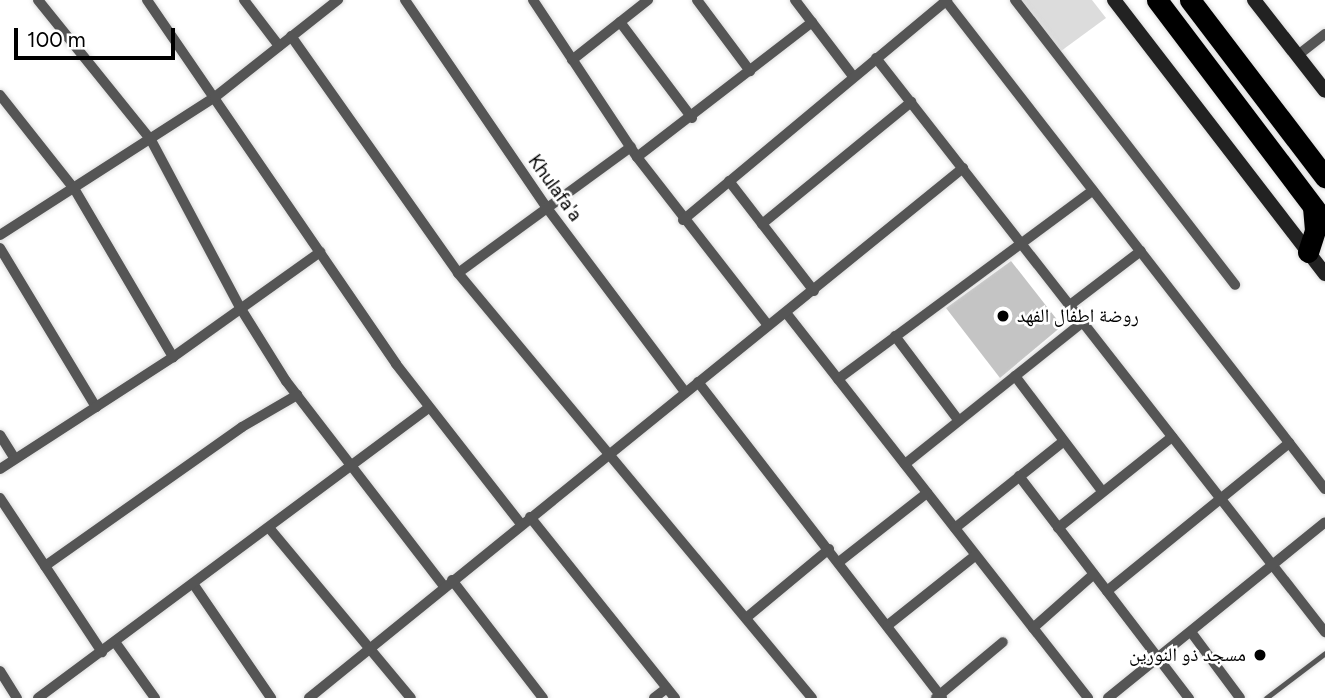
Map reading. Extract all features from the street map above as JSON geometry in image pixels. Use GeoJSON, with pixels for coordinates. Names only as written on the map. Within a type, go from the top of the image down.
{"type":"FeatureCollection","features":[{"type":"Feature","properties":{"kind":"highway"},"geometry":{"type":"LineString","coordinates":[[1157,0],[1318,214],[1308,252]]}},
{"type":"Feature","properties":{"kind":"highway"},"geometry":{"type":"LineString","coordinates":[[1190,0],[1325,177]]}},
{"type":"Feature","properties":{"kind":"main road"},"geometry":{"type":"LineString","coordinates":[[1114,0],[1325,274]]}},
{"type":"Feature","properties":{"kind":"main road"},"geometry":{"type":"LineString","coordinates":[[1254,0],[1325,90]]}},
{"type":"Feature","properties":{"kind":"street"},"geometry":{"type":"LineString","coordinates":[[38,0],[150,140],[241,309],[351,469],[543,698]]}},
{"type":"Feature","properties":{"kind":"street"},"geometry":{"type":"LineString","coordinates":[[163,0],[150,4],[428,408],[675,698]]}},
{"type":"Feature","properties":{"kind":"street"},"geometry":{"type":"LineString","coordinates":[[244,0],[279,46]]}},
{"type":"Feature","properties":{"kind":"street"},"geometry":{"type":"LineString","coordinates":[[0,235],[75,190],[215,97],[338,0]]}},
{"type":"Feature","properties":{"kind":"street","name":"Khulafa'a"},"geometry":{"type":"LineString","coordinates":[[405,0],[547,208],[685,392]]}},
{"type":"Feature","properties":{"kind":"street"},"geometry":{"type":"LineString","coordinates":[[533,0],[634,152],[683,220],[768,326]]}},
{"type":"Feature","properties":{"kind":"street"},"geometry":{"type":"LineString","coordinates":[[572,60],[648,0]]}},
{"type":"Feature","properties":{"kind":"street"},"geometry":{"type":"LineString","coordinates":[[697,0],[750,71]]}},
{"type":"Feature","properties":{"kind":"street"},"geometry":{"type":"LineString","coordinates":[[1015,0],[1235,285]]}},
{"type":"Feature","properties":{"kind":"street"},"geometry":{"type":"LineString","coordinates":[[683,220],[853,76],[947,1],[1325,489]]}},
{"type":"Feature","properties":{"kind":"street"},"geometry":{"type":"LineString","coordinates":[[801,2],[812,22],[853,76]]}},
{"type":"Feature","properties":{"kind":"street"},"geometry":{"type":"LineString","coordinates":[[620,22],[692,118]]}},
{"type":"Feature","properties":{"kind":"street"},"geometry":{"type":"LineString","coordinates":[[458,273],[547,208],[692,118],[812,22]]}},
{"type":"Feature","properties":{"kind":"street"},"geometry":{"type":"LineString","coordinates":[[1298,55],[1325,34]]}},
{"type":"Feature","properties":{"kind":"street"},"geometry":{"type":"LineString","coordinates":[[291,36],[458,273],[812,698]]}},
{"type":"Feature","properties":{"kind":"street"},"geometry":{"type":"LineString","coordinates":[[876,58],[1325,632]]}},
{"type":"Feature","properties":{"kind":"street"},"geometry":{"type":"LineString","coordinates":[[0,95],[75,190],[173,357]]}},
{"type":"Feature","properties":{"kind":"street"},"geometry":{"type":"LineString","coordinates":[[762,224],[911,102]]}},
{"type":"Feature","properties":{"kind":"street"},"geometry":{"type":"LineString","coordinates":[[309,698],[606,453],[787,314],[963,168]]}},
{"type":"Feature","properties":{"kind":"street"},"geometry":{"type":"LineString","coordinates":[[729,181],[814,291]]}},
{"type":"Feature","properties":{"kind":"street"},"geometry":{"type":"LineString","coordinates":[[838,379],[1093,190]]}},
{"type":"Feature","properties":{"kind":"street"},"geometry":{"type":"LineString","coordinates":[[0,248],[96,407]]}},
{"type":"Feature","properties":{"kind":"street"},"geometry":{"type":"LineString","coordinates":[[1070,305],[1141,251]]}},
{"type":"Feature","properties":{"kind":"street"},"geometry":{"type":"LineString","coordinates":[[0,469],[173,357],[320,252]]}},
{"type":"Feature","properties":{"kind":"street"},"geometry":{"type":"LineString","coordinates":[[787,314],[1088,698]]}},
{"type":"Feature","properties":{"kind":"street"},"geometry":{"type":"LineString","coordinates":[[905,464],[1083,321]]}},
{"type":"Feature","properties":{"kind":"street"},"geometry":{"type":"LineString","coordinates":[[895,336],[959,421]]}},
{"type":"Feature","properties":{"kind":"street"},"geometry":{"type":"LineString","coordinates":[[1015,376],[1102,491]]}},
{"type":"Feature","properties":{"kind":"street"},"geometry":{"type":"LineString","coordinates":[[698,382],[888,625],[939,697],[1003,642]]}},
{"type":"Feature","properties":{"kind":"street"},"geometry":{"type":"LineString","coordinates":[[45,566],[242,427],[297,394]]}},
{"type":"Feature","properties":{"kind":"street"},"geometry":{"type":"LineString","coordinates":[[38,698],[351,469],[428,408]]}},
{"type":"Feature","properties":{"kind":"street"},"geometry":{"type":"LineString","coordinates":[[0,435],[15,459]]}},
{"type":"Feature","properties":{"kind":"street"},"geometry":{"type":"LineString","coordinates":[[1058,528],[1172,437]]}},
{"type":"Feature","properties":{"kind":"street"},"geometry":{"type":"LineString","coordinates":[[955,528],[1064,441]]}},
{"type":"Feature","properties":{"kind":"street"},"geometry":{"type":"LineString","coordinates":[[1107,591],[1289,443]]}},
{"type":"Feature","properties":{"kind":"street"},"geometry":{"type":"LineString","coordinates":[[1019,476],[1189,698]]}},
{"type":"Feature","properties":{"kind":"street"},"geometry":{"type":"LineString","coordinates":[[839,562],[927,493]]}},
{"type":"Feature","properties":{"kind":"street"},"geometry":{"type":"LineString","coordinates":[[0,498],[102,652]]}},
{"type":"Feature","properties":{"kind":"street"},"geometry":{"type":"LineString","coordinates":[[1108,698],[1325,522]]}},
{"type":"Feature","properties":{"kind":"street"},"geometry":{"type":"LineString","coordinates":[[270,529],[411,698]]}},
{"type":"Feature","properties":{"kind":"street"},"geometry":{"type":"LineString","coordinates":[[746,618],[829,549]]}},
{"type":"Feature","properties":{"kind":"street"},"geometry":{"type":"LineString","coordinates":[[888,625],[976,555]]}},
{"type":"Feature","properties":{"kind":"street"},"geometry":{"type":"LineString","coordinates":[[1033,628],[1094,574]]}},
{"type":"Feature","properties":{"kind":"street"},"geometry":{"type":"LineString","coordinates":[[194,585],[271,698]]}},
{"type":"Feature","properties":{"kind":"street"},"geometry":{"type":"LineString","coordinates":[[1191,632],[1240,698]]}},
{"type":"Feature","properties":{"kind":"street"},"geometry":{"type":"LineString","coordinates":[[115,642],[155,698]]}},
{"type":"Feature","properties":{"kind":"street"},"geometry":{"type":"LineString","coordinates":[[0,671],[18,698]]}},
{"type":"Feature","properties":{"kind":"street"},"geometry":{"type":"LineString","coordinates":[[654,698],[667,688]]}},
{"type":"Feature","properties":{"kind":"lane"},"geometry":{"type":"LineString","coordinates":[[1266,698],[1325,653]]}},
{"type":"Feature","properties":{"kind":"shaded area"},"geometry":{"type":"Polygon","coordinates":[[[1021,0],[1092,0],[1106,18],[1061,51],[1021,0]]]}},
{"type":"Feature","properties":{"kind":"building","name":"روضة اطفال الفهد"},"geometry":{"type":"Polygon","coordinates":[[[1011,261],[1062,326],[1000,378],[946,308],[1011,261]]]}},
{"type":"Feature","properties":{"kind":"place","name":"روضة اطفال الفهد"},"geometry":{"type":"Point","coordinates":[1003,316]}},
{"type":"Feature","properties":{"kind":"place","name":"مسجد ذو النورين"},"geometry":{"type":"Point","coordinates":[1260,655]}}]}
